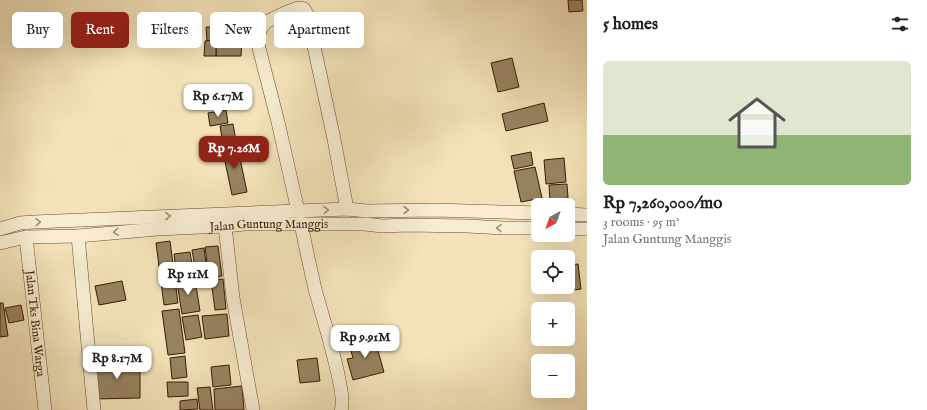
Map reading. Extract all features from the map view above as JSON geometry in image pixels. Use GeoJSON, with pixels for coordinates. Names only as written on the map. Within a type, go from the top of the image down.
{"type":"FeatureCollection","features":[{"type":"Feature","properties":{"kind":"street"},"geometry":{"type":"LineString","coordinates":[[341,410],[343,400],[340,382],[314,282],[278,122],[259,48],[258,36],[260,28],[266,22],[298,8],[304,9],[307,14],[331,125],[346,209]]}},
{"type":"Feature","properties":{"kind":"street","name":"Jalan Guntung Manggis"},"geometry":{"type":"LineString","coordinates":[[0,243],[26,237],[78,236],[157,229],[225,226],[299,217],[346,209],[367,211],[434,210],[531,213]]}},
{"type":"Feature","properties":{"kind":"street"},"geometry":{"type":"LineString","coordinates":[[575,214],[587,215]]}},
{"type":"Feature","properties":{"kind":"street","name":"Jalan Guntung Manggis"},"geometry":{"type":"LineString","coordinates":[[0,229],[20,223],[34,222],[299,217],[383,226],[408,225],[531,228]]}},
{"type":"Feature","properties":{"kind":"street"},"geometry":{"type":"LineString","coordinates":[[225,226],[233,298],[253,410]]}},
{"type":"Feature","properties":{"kind":"street"},"geometry":{"type":"LineString","coordinates":[[575,229],[587,229]]}},
{"type":"Feature","properties":{"kind":"street"},"geometry":{"type":"LineString","coordinates":[[78,236],[94,410]]}},
{"type":"Feature","properties":{"kind":"street","name":"Jalan Tks Bina Warga"},"geometry":{"type":"LineString","coordinates":[[26,237],[45,410]]}},
{"type":"Feature","properties":{"kind":"building"},"geometry":{"type":"Polygon","coordinates":[[[568,0],[582,0],[583,11],[569,12],[568,0]]]}},
{"type":"Feature","properties":{"kind":"building"},"geometry":{"type":"Polygon","coordinates":[[[206,27],[210,27],[210,41],[207,41],[206,27]]]}},
{"type":"Feature","properties":{"kind":"building"},"geometry":{"type":"Polygon","coordinates":[[[205,41],[210,41],[210,48],[216,48],[216,56],[204,56],[205,41]]]}},
{"type":"Feature","properties":{"kind":"building"},"geometry":{"type":"Polygon","coordinates":[[[216,48],[241,48],[241,56],[216,56],[216,48]]]}},
{"type":"Feature","properties":{"kind":"building"},"geometry":{"type":"Polygon","coordinates":[[[512,58],[519,87],[498,92],[491,63],[512,58]]]}},
{"type":"Feature","properties":{"kind":"building"},"geometry":{"type":"Polygon","coordinates":[[[544,103],[548,121],[506,131],[502,114],[544,103]]]}},
{"type":"Feature","properties":{"kind":"building"},"geometry":{"type":"Polygon","coordinates":[[[226,110],[228,123],[210,126],[208,113],[226,110]]]}},
{"type":"Feature","properties":{"kind":"building"},"geometry":{"type":"Polygon","coordinates":[[[233,124],[236,141],[223,144],[220,126],[233,124]]]}},
{"type":"Feature","properties":{"kind":"building"},"geometry":{"type":"Polygon","coordinates":[[[237,144],[247,192],[232,195],[222,147],[237,144]]]}},
{"type":"Feature","properties":{"kind":"building"},"geometry":{"type":"Polygon","coordinates":[[[531,152],[533,165],[514,169],[511,156],[531,152]]]}},
{"type":"Feature","properties":{"kind":"building"},"geometry":{"type":"Polygon","coordinates":[[[564,158],[566,182],[546,184],[544,160],[564,158]]]}},
{"type":"Feature","properties":{"kind":"building"},"geometry":{"type":"Polygon","coordinates":[[[535,167],[542,198],[531,198],[531,200],[521,202],[514,171],[535,167]]]}},
{"type":"Feature","properties":{"kind":"building"},"geometry":{"type":"Polygon","coordinates":[[[567,184],[568,198],[550,198],[549,185],[567,184]]]}},
{"type":"Feature","properties":{"kind":"building"},"geometry":{"type":"Polygon","coordinates":[[[170,241],[178,303],[164,305],[156,243],[170,241]]]}},
{"type":"Feature","properties":{"kind":"building"},"geometry":{"type":"Polygon","coordinates":[[[218,246],[222,276],[209,278],[205,247],[218,246]]]}},
{"type":"Feature","properties":{"kind":"building"},"geometry":{"type":"Polygon","coordinates":[[[204,248],[208,279],[197,280],[192,250],[204,248]]]}},
{"type":"Feature","properties":{"kind":"building"},"geometry":{"type":"Polygon","coordinates":[[[190,252],[194,277],[177,279],[174,254],[190,252]]]}},
{"type":"Feature","properties":{"kind":"building"},"geometry":{"type":"Polygon","coordinates":[[[575,264],[578,264],[581,289],[575,290],[575,264]]]}},
{"type":"Feature","properties":{"kind":"building"},"geometry":{"type":"Polygon","coordinates":[[[195,279],[200,311],[182,314],[177,282],[195,279]]]}},
{"type":"Feature","properties":{"kind":"building"},"geometry":{"type":"Polygon","coordinates":[[[223,279],[226,309],[215,310],[211,280],[223,279]]]}},
{"type":"Feature","properties":{"kind":"building"},"geometry":{"type":"Polygon","coordinates":[[[122,281],[126,300],[99,305],[95,286],[122,281]]]}},
{"type":"Feature","properties":{"kind":"building"},"geometry":{"type":"Polygon","coordinates":[[[0,303],[3,303],[8,336],[0,337],[0,303]]]}},
{"type":"Feature","properties":{"kind":"building"},"geometry":{"type":"Polygon","coordinates":[[[21,305],[24,320],[9,323],[5,308],[21,305]]]}},
{"type":"Feature","properties":{"kind":"building"},"geometry":{"type":"Polygon","coordinates":[[[179,309],[185,353],[168,355],[162,311],[179,309]]]}},
{"type":"Feature","properties":{"kind":"building"},"geometry":{"type":"Polygon","coordinates":[[[227,314],[229,336],[205,339],[202,316],[227,314]]]}},
{"type":"Feature","properties":{"kind":"building"},"geometry":{"type":"Polygon","coordinates":[[[198,315],[202,337],[186,340],[182,317],[198,315]]]}},
{"type":"Feature","properties":{"kind":"building"},"geometry":{"type":"Polygon","coordinates":[[[374,337],[384,372],[353,380],[347,359],[353,358],[349,344],[374,337]]]}},
{"type":"Feature","properties":{"kind":"building"},"geometry":{"type":"Polygon","coordinates":[[[185,356],[187,377],[172,379],[170,358],[185,356]]]}},
{"type":"Feature","properties":{"kind":"building"},"geometry":{"type":"Polygon","coordinates":[[[317,358],[320,381],[300,383],[297,360],[317,358]]]}},
{"type":"Feature","properties":{"kind":"building"},"geometry":{"type":"Polygon","coordinates":[[[140,362],[140,398],[94,399],[93,363],[140,362]]]}},
{"type":"Feature","properties":{"kind":"building"},"geometry":{"type":"Polygon","coordinates":[[[229,365],[231,385],[213,387],[211,367],[229,365]]]}},
{"type":"Feature","properties":{"kind":"building"},"geometry":{"type":"Polygon","coordinates":[[[167,382],[188,382],[188,396],[168,397],[167,382]]]}},
{"type":"Feature","properties":{"kind":"building"},"geometry":{"type":"Polygon","coordinates":[[[242,386],[244,410],[215,410],[214,389],[242,386]]]}},
{"type":"Feature","properties":{"kind":"building"},"geometry":{"type":"Polygon","coordinates":[[[210,387],[213,410],[200,410],[197,388],[210,387]]]}},
{"type":"Feature","properties":{"kind":"building"},"geometry":{"type":"Polygon","coordinates":[[[197,399],[198,409],[180,410],[180,401],[197,399]]]}}]}
